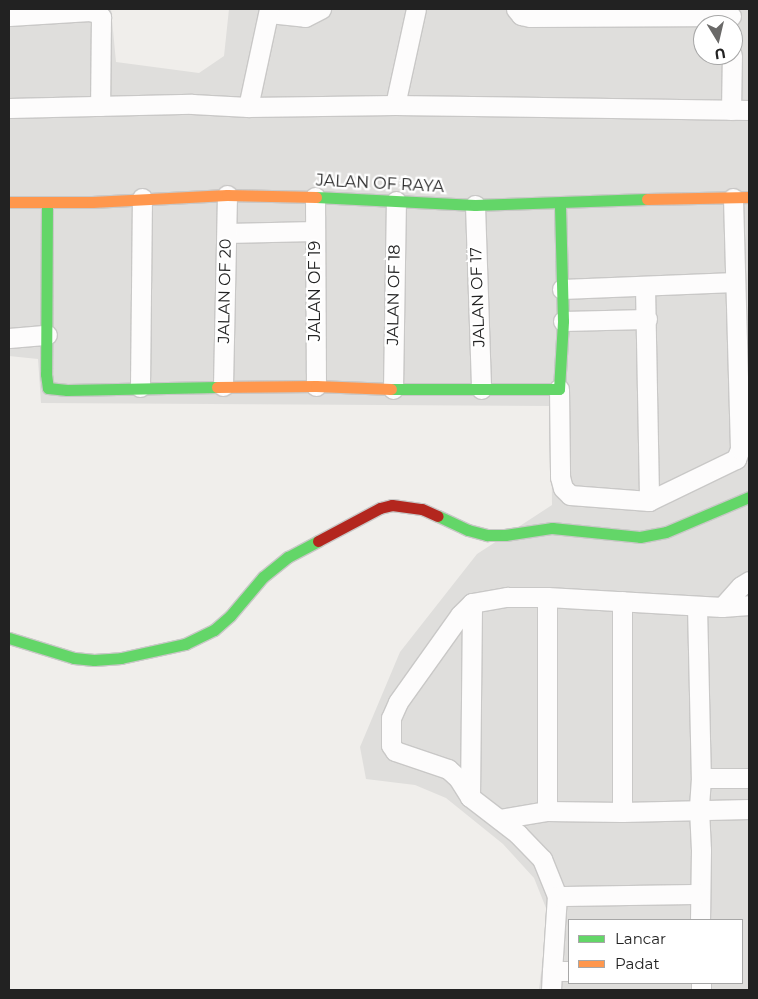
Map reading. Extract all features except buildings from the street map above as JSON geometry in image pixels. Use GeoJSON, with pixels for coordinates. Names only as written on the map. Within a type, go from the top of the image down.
{"type":"FeatureCollection","features":[{"type":"Feature","properties":{"kind":"street"},"geometry":{"type":"LineString","coordinates":[[248,107],[269,11],[305,17],[321,9]]}},
{"type":"Feature","properties":{"kind":"street"},"geometry":{"type":"LineString","coordinates":[[394,104],[416,9]]}},
{"type":"Feature","properties":{"kind":"street"},"geometry":{"type":"LineString","coordinates":[[516,9],[521,14],[530,17],[550,12],[643,12],[709,15]]}},
{"type":"Feature","properties":{"kind":"street"},"geometry":{"type":"LineString","coordinates":[[9,16],[90,11],[97,13],[100,18],[100,106]]}},
{"type":"Feature","properties":{"kind":"street"},"geometry":{"type":"LineString","coordinates":[[9,108],[192,104],[248,107],[394,104],[740,110],[733,65]]}},
{"type":"Feature","properties":{"kind":"street","name":"JALAN OF RAYA"},"geometry":{"type":"LineString","coordinates":[[9,202],[46,203],[227,195],[315,196],[475,205],[665,198],[741,198]]}},
{"type":"Feature","properties":{"kind":"street","name":"JALAN OF 20"},"geometry":{"type":"LineString","coordinates":[[223,386],[227,195]]}},
{"type":"Feature","properties":{"kind":"street","name":"JALAN OF 19"},"geometry":{"type":"LineString","coordinates":[[315,196],[316,386]]}},
{"type":"Feature","properties":{"kind":"street"},"geometry":{"type":"LineString","coordinates":[[140,387],[142,198]]}},
{"type":"Feature","properties":{"kind":"street"},"geometry":{"type":"LineString","coordinates":[[560,203],[562,321],[559,389],[560,477],[562,488],[570,495],[649,501],[734,462],[740,449],[739,271],[741,198]]}},
{"type":"Feature","properties":{"kind":"street","name":"JALAN OF 18"},"geometry":{"type":"LineString","coordinates":[[393,389],[396,201]]}},
{"type":"Feature","properties":{"kind":"street"},"geometry":{"type":"LineString","coordinates":[[46,203],[46,374],[48,388],[67,390],[140,387],[316,386],[393,389],[559,389]]}},
{"type":"Feature","properties":{"kind":"street","name":"JALAN OF 17"},"geometry":{"type":"LineString","coordinates":[[475,205],[480,389]]}},
{"type":"Feature","properties":{"kind":"street"},"geometry":{"type":"LineString","coordinates":[[227,233],[315,231]]}},
{"type":"Feature","properties":{"kind":"street"},"geometry":{"type":"LineString","coordinates":[[562,289],[645,287],[739,271]]}},
{"type":"Feature","properties":{"kind":"street"},"geometry":{"type":"LineString","coordinates":[[645,287],[649,501]]}},
{"type":"Feature","properties":{"kind":"street"},"geometry":{"type":"LineString","coordinates":[[562,321],[647,319]]}},
{"type":"Feature","properties":{"kind":"street"},"geometry":{"type":"LineString","coordinates":[[9,338],[47,335]]}},
{"type":"Feature","properties":{"kind":"street"},"geometry":{"type":"LineString","coordinates":[[9,638],[74,658],[94,660],[121,658],[185,644],[214,630],[230,616],[263,577],[288,557],[380,508],[392,505],[404,505],[422,509],[468,530],[487,535],[506,535],[552,528],[640,537],[666,532],[749,497]]}},
{"type":"Feature","properties":{"kind":"street"},"geometry":{"type":"LineString","coordinates":[[722,607],[741,586],[749,581]]}},
{"type":"Feature","properties":{"kind":"street"},"geometry":{"type":"LineString","coordinates":[[552,990],[561,971],[557,896],[542,860],[518,834],[470,797],[458,778],[448,769],[394,751],[390,733],[391,718],[398,702],[460,615],[472,603],[506,598],[547,597],[722,607],[749,605]]}},
{"type":"Feature","properties":{"kind":"street"},"geometry":{"type":"LineString","coordinates":[[547,597],[547,811]]}},
{"type":"Feature","properties":{"kind":"street"},"geometry":{"type":"LineString","coordinates":[[622,601],[622,812]]}},
{"type":"Feature","properties":{"kind":"street"},"geometry":{"type":"LineString","coordinates":[[470,797],[472,603]]}},
{"type":"Feature","properties":{"kind":"street"},"geometry":{"type":"LineString","coordinates":[[697,606],[701,778],[699,809],[701,850],[700,919]]}},
{"type":"Feature","properties":{"kind":"street"},"geometry":{"type":"LineString","coordinates":[[701,778],[749,778]]}},
{"type":"Feature","properties":{"kind":"street"},"geometry":{"type":"LineString","coordinates":[[498,819],[547,811],[622,812],[749,809]]}},
{"type":"Feature","properties":{"kind":"street"},"geometry":{"type":"LineString","coordinates":[[557,896],[700,894]]}},
{"type":"Feature","properties":{"kind":"shaded area"},"geometry":{"type":"Polygon","coordinates":[[[9,9],[111,9],[116,62],[199,73],[224,56],[229,9],[749,9],[749,990],[539,990],[548,913],[534,878],[503,844],[446,798],[415,785],[366,779],[360,747],[400,652],[477,554],[552,505],[551,406],[41,403],[38,359],[9,356],[9,9]]]}},
{"type":"Feature","properties":{"kind":"traffic: fast"},"geometry":{"type":"LineString","coordinates":[[316,197],[475,205],[647,199]]}},
{"type":"Feature","properties":{"kind":"traffic: fast"},"geometry":{"type":"LineString","coordinates":[[47,203],[46,374],[48,388],[67,390],[217,387]]}},
{"type":"Feature","properties":{"kind":"traffic: fast"},"geometry":{"type":"LineString","coordinates":[[391,389],[559,389],[563,321],[560,203]]}},
{"type":"Feature","properties":{"kind":"traffic: fast"},"geometry":{"type":"LineString","coordinates":[[438,516],[468,530],[487,535],[505,535],[552,528],[640,537],[666,532],[749,497]]}},
{"type":"Feature","properties":{"kind":"traffic: fast"},"geometry":{"type":"LineString","coordinates":[[9,638],[74,658],[94,660],[121,658],[185,644],[214,630],[230,616],[263,577],[288,557],[318,541]]}},
{"type":"Feature","properties":{"kind":"traffic: slow"},"geometry":{"type":"LineString","coordinates":[[9,202],[92,202],[227,195],[316,197]]}},
{"type":"Feature","properties":{"kind":"traffic: slow"},"geometry":{"type":"LineString","coordinates":[[647,199],[749,197]]}},
{"type":"Feature","properties":{"kind":"traffic: slow"},"geometry":{"type":"LineString","coordinates":[[217,387],[316,386],[391,389]]}},
{"type":"Feature","properties":{"kind":"traffic: jam"},"geometry":{"type":"LineString","coordinates":[[318,541],[380,508],[392,505],[422,509],[438,516]]}}]}
